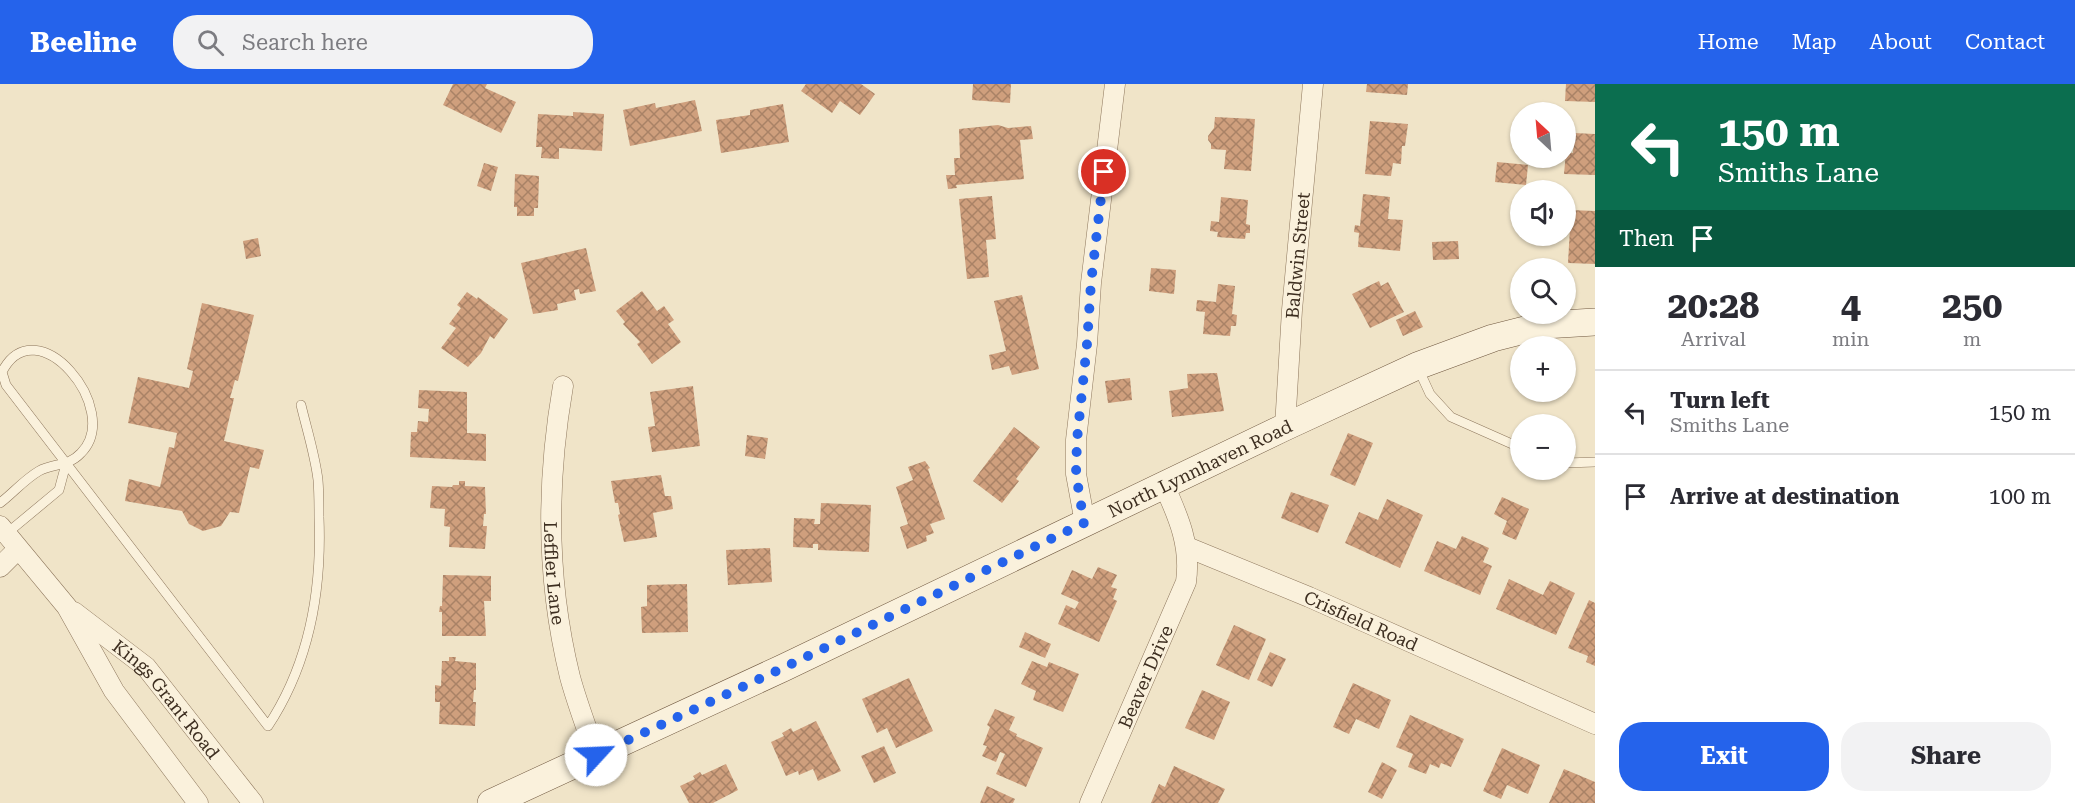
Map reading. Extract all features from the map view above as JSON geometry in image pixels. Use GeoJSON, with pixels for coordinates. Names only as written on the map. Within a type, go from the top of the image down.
{"type":"FeatureCollection","features":[{"type":"Feature","properties":{"kind":"street"},"geometry":{"type":"LineString","coordinates":[[1084,523],[1076,474],[1077,440],[1091,283],[1115,84]]}},
{"type":"Feature","properties":{"kind":"street","name":"Baldwin Street"},"geometry":{"type":"LineString","coordinates":[[1285,428],[1292,310],[1313,84]]}},
{"type":"Feature","properties":{"kind":"street","name":"North Lynnhaven Road"},"geometry":{"type":"LineString","coordinates":[[491,803],[772,673],[1417,366],[1493,338],[1544,325],[1595,322]]}},
{"type":"Feature","properties":{"kind":"street","name":"Leffler Lane"},"geometry":{"type":"LineString","coordinates":[[563,386],[553,466],[550,533],[552,572],[558,619],[570,678],[596,755]]}},
{"type":"Feature","properties":{"kind":"street"},"geometry":{"type":"LineString","coordinates":[[1164,485],[1174,506],[1186,547]]}},
{"type":"Feature","properties":{"kind":"street"},"geometry":{"type":"LineString","coordinates":[[0,567],[8,536]]}},
{"type":"Feature","properties":{"kind":"street","name":"Kings Grant Road"},"geometry":{"type":"LineString","coordinates":[[8,536],[67,607],[114,691],[198,803]]}},
{"type":"Feature","properties":{"kind":"street","name":"Crisfield Road"},"geometry":{"type":"LineString","coordinates":[[1186,547],[1309,597],[1595,724]]}},
{"type":"Feature","properties":{"kind":"street","name":"Beaver Drive"},"geometry":{"type":"LineString","coordinates":[[1090,803],[1186,582],[1189,562],[1186,547]]}},
{"type":"Feature","properties":{"kind":"street","name":"Kings Grant Road"},"geometry":{"type":"LineString","coordinates":[[67,607],[146,667],[253,803]]}},
{"type":"Feature","properties":{"kind":"lane"},"geometry":{"type":"LineString","coordinates":[[0,503],[41,470],[66,464],[82,453],[91,434],[93,419],[87,395],[75,376],[59,360],[39,350],[24,350],[7,363],[2,372],[6,385],[66,464],[268,726],[277,713],[300,666],[315,604],[320,550],[318,480],[301,405]]}},
{"type":"Feature","properties":{"kind":"lane"},"geometry":{"type":"LineString","coordinates":[[1417,366],[1430,394],[1451,417],[1510,443]]}},
{"type":"Feature","properties":{"kind":"lane"},"geometry":{"type":"LineString","coordinates":[[1576,463],[1595,462]]}},
{"type":"Feature","properties":{"kind":"lane"},"geometry":{"type":"LineString","coordinates":[[8,536],[59,490],[66,464]]}},
{"type":"Feature","properties":{"kind":"building"},"geometry":{"type":"Polygon","coordinates":[[[453,84],[487,84],[485,88],[516,102],[501,133],[443,105],[453,84]]]}},
{"type":"Feature","properties":{"kind":"building"},"geometry":{"type":"Polygon","coordinates":[[[806,84],[861,84],[875,94],[860,115],[840,101],[832,113],[801,91],[806,84]]]}},
{"type":"Feature","properties":{"kind":"building"},"geometry":{"type":"Polygon","coordinates":[[[973,84],[1011,84],[1010,103],[972,100],[973,84]]]}},
{"type":"Feature","properties":{"kind":"building"},"geometry":{"type":"Polygon","coordinates":[[[1367,84],[1408,84],[1407,95],[1366,92],[1367,84]]]}},
{"type":"Feature","properties":{"kind":"building"},"geometry":{"type":"Polygon","coordinates":[[[1566,84],[1595,84],[1595,102],[1565,101],[1566,84]]]}},
{"type":"Feature","properties":{"kind":"building"},"geometry":{"type":"Polygon","coordinates":[[[695,100],[702,131],[630,146],[623,110],[655,103],[656,108],[695,100]]]}},
{"type":"Feature","properties":{"kind":"building"},"geometry":{"type":"Polygon","coordinates":[[[783,104],[789,142],[721,153],[716,120],[750,115],[750,110],[783,104]]]}},
{"type":"Feature","properties":{"kind":"building"},"geometry":{"type":"Polygon","coordinates":[[[573,112],[604,114],[602,151],[559,148],[559,159],[541,158],[542,147],[536,147],[538,114],[573,116],[573,112]]]}},
{"type":"Feature","properties":{"kind":"building"},"geometry":{"type":"Polygon","coordinates":[[[1215,117],[1255,119],[1251,171],[1224,169],[1226,150],[1211,149],[1208,140],[1214,128],[1215,117]]]}},
{"type":"Feature","properties":{"kind":"building"},"geometry":{"type":"Polygon","coordinates":[[[1370,121],[1408,124],[1405,146],[1402,146],[1401,164],[1393,163],[1391,176],[1365,174],[1370,121]]]}},
{"type":"Feature","properties":{"kind":"building"},"geometry":{"type":"Polygon","coordinates":[[[998,125],[1008,128],[1031,126],[1033,139],[1020,140],[1024,179],[956,185],[957,188],[948,189],[946,175],[955,175],[954,158],[960,158],[959,129],[998,125]]]}},
{"type":"Feature","properties":{"kind":"building"},"geometry":{"type":"Polygon","coordinates":[[[1576,133],[1595,134],[1595,175],[1564,174],[1565,168],[1576,168],[1576,133]]]}},
{"type":"Feature","properties":{"kind":"building"},"geometry":{"type":"Polygon","coordinates":[[[1497,162],[1510,163],[1510,168],[1528,168],[1526,180],[1510,180],[1510,183],[1495,182],[1497,162]]]}},
{"type":"Feature","properties":{"kind":"building"},"geometry":{"type":"Polygon","coordinates":[[[484,163],[498,167],[491,191],[477,186],[484,163]]]}},
{"type":"Feature","properties":{"kind":"building"},"geometry":{"type":"Polygon","coordinates":[[[515,174],[539,176],[538,208],[534,208],[534,216],[517,216],[517,207],[514,207],[515,174]]]}},
{"type":"Feature","properties":{"kind":"building"},"geometry":{"type":"Polygon","coordinates":[[[1363,194],[1390,197],[1388,219],[1403,220],[1400,251],[1358,247],[1359,233],[1354,232],[1355,225],[1360,226],[1363,194]]]}},
{"type":"Feature","properties":{"kind":"building"},"geometry":{"type":"Polygon","coordinates":[[[992,196],[996,239],[986,240],[989,277],[967,279],[959,199],[992,196]]]}},
{"type":"Feature","properties":{"kind":"building"},"geometry":{"type":"Polygon","coordinates":[[[1221,197],[1248,200],[1246,224],[1250,225],[1250,233],[1246,233],[1245,239],[1217,237],[1218,232],[1210,231],[1211,221],[1219,222],[1221,197]]]}},
{"type":"Feature","properties":{"kind":"building"},"geometry":{"type":"Polygon","coordinates":[[[1576,210],[1595,211],[1595,264],[1576,263],[1576,258],[1568,258],[1569,246],[1576,246],[1576,210]]]}},
{"type":"Feature","properties":{"kind":"building"},"geometry":{"type":"Polygon","coordinates":[[[258,238],[261,256],[246,259],[243,241],[258,238]]]}},
{"type":"Feature","properties":{"kind":"building"},"geometry":{"type":"Polygon","coordinates":[[[1458,241],[1459,259],[1433,260],[1432,242],[1458,241]]]}},
{"type":"Feature","properties":{"kind":"building"},"geometry":{"type":"Polygon","coordinates":[[[586,248],[596,291],[580,294],[579,289],[574,290],[576,300],[557,304],[558,310],[533,314],[521,263],[586,248]]]}},
{"type":"Feature","properties":{"kind":"building"},"geometry":{"type":"Polygon","coordinates":[[[1151,268],[1176,270],[1174,294],[1149,291],[1151,268]]]}},
{"type":"Feature","properties":{"kind":"building"},"geometry":{"type":"Polygon","coordinates":[[[1379,281],[1381,286],[1388,282],[1404,312],[1370,328],[1352,294],[1379,281]]]}},
{"type":"Feature","properties":{"kind":"building"},"geometry":{"type":"Polygon","coordinates":[[[1218,284],[1235,286],[1232,314],[1237,315],[1236,326],[1231,326],[1230,336],[1203,334],[1205,312],[1196,311],[1197,300],[1216,302],[1218,284]]]}},
{"type":"Feature","properties":{"kind":"building"},"geometry":{"type":"Polygon","coordinates":[[[642,291],[657,311],[664,306],[674,320],[668,324],[681,342],[652,364],[637,344],[640,342],[623,324],[625,322],[616,311],[642,291]]]}},
{"type":"Feature","properties":{"kind":"building"},"geometry":{"type":"Polygon","coordinates":[[[467,292],[477,299],[478,297],[508,319],[494,339],[490,336],[481,353],[468,367],[441,348],[456,328],[449,324],[461,308],[457,305],[467,292]]]}},
{"type":"Feature","properties":{"kind":"building"},"geometry":{"type":"Polygon","coordinates":[[[1022,295],[1039,369],[1012,375],[1009,366],[992,370],[989,355],[1006,351],[994,301],[1022,295]]]}},
{"type":"Feature","properties":{"kind":"building"},"geometry":{"type":"Polygon","coordinates":[[[202,303],[254,315],[238,381],[235,380],[230,398],[234,398],[224,441],[264,450],[259,469],[250,467],[239,513],[230,512],[221,526],[203,531],[189,524],[182,511],[125,501],[129,479],[160,487],[169,447],[174,448],[177,433],[128,423],[138,377],[189,388],[193,371],[187,369],[202,303]]]}},
{"type":"Feature","properties":{"kind":"building"},"geometry":{"type":"Polygon","coordinates":[[[1415,311],[1423,327],[1403,336],[1396,320],[1415,311]]]}},
{"type":"Feature","properties":{"kind":"building"},"geometry":{"type":"Polygon","coordinates":[[[1217,373],[1224,411],[1172,417],[1169,391],[1188,388],[1187,374],[1217,373]]]}},
{"type":"Feature","properties":{"kind":"building"},"geometry":{"type":"Polygon","coordinates":[[[1130,378],[1132,400],[1108,403],[1105,381],[1130,378]]]}},
{"type":"Feature","properties":{"kind":"building"},"geometry":{"type":"Polygon","coordinates":[[[693,386],[700,446],[652,452],[648,427],[655,426],[650,392],[693,386]]]}},
{"type":"Feature","properties":{"kind":"building"},"geometry":{"type":"Polygon","coordinates":[[[419,390],[467,392],[467,433],[486,434],[486,461],[410,457],[411,432],[417,432],[418,421],[428,422],[429,409],[418,408],[419,390]]]}},
{"type":"Feature","properties":{"kind":"building"},"geometry":{"type":"Polygon","coordinates":[[[1014,427],[1040,447],[1016,479],[1019,481],[1002,503],[973,481],[1014,427]]]}},
{"type":"Feature","properties":{"kind":"building"},"geometry":{"type":"Polygon","coordinates":[[[1348,433],[1373,443],[1355,486],[1330,475],[1348,433]]]}},
{"type":"Feature","properties":{"kind":"building"},"geometry":{"type":"Polygon","coordinates":[[[747,435],[768,438],[765,459],[745,456],[747,435]]]}},
{"type":"Feature","properties":{"kind":"building"},"geometry":{"type":"Polygon","coordinates":[[[925,461],[930,468],[928,469],[945,519],[930,524],[934,533],[926,536],[927,541],[907,549],[900,527],[908,524],[896,487],[913,480],[908,467],[925,461]]]}},
{"type":"Feature","properties":{"kind":"building"},"geometry":{"type":"Polygon","coordinates":[[[661,475],[665,496],[671,496],[673,509],[653,513],[657,537],[624,542],[618,515],[620,514],[618,503],[615,503],[611,481],[661,475]]]}},
{"type":"Feature","properties":{"kind":"building"},"geometry":{"type":"Polygon","coordinates":[[[459,481],[465,481],[465,486],[485,487],[486,514],[484,514],[483,526],[487,526],[485,549],[449,547],[450,527],[444,526],[445,509],[430,508],[432,486],[452,487],[459,485],[459,481]]]}},
{"type":"Feature","properties":{"kind":"building"},"geometry":{"type":"Polygon","coordinates":[[[1291,492],[1329,505],[1318,533],[1281,518],[1291,492]]]}},
{"type":"Feature","properties":{"kind":"building"},"geometry":{"type":"Polygon","coordinates":[[[1502,497],[1529,509],[1516,540],[1502,534],[1507,521],[1494,514],[1502,497]]]}},
{"type":"Feature","properties":{"kind":"building"},"geometry":{"type":"Polygon","coordinates":[[[1387,499],[1423,515],[1400,568],[1345,543],[1359,512],[1378,520],[1387,499]]]}},
{"type":"Feature","properties":{"kind":"building"},"geometry":{"type":"Polygon","coordinates":[[[821,503],[871,505],[869,552],[818,550],[818,544],[813,544],[813,548],[793,547],[794,518],[815,519],[814,524],[820,524],[821,503]]]}},
{"type":"Feature","properties":{"kind":"building"},"geometry":{"type":"Polygon","coordinates":[[[1462,536],[1489,548],[1483,562],[1492,566],[1480,595],[1424,571],[1437,541],[1456,549],[1462,536]]]}},
{"type":"Feature","properties":{"kind":"building"},"geometry":{"type":"Polygon","coordinates":[[[770,548],[772,582],[728,585],[726,550],[770,548]]]}},
{"type":"Feature","properties":{"kind":"building"},"geometry":{"type":"Polygon","coordinates":[[[1098,567],[1117,575],[1111,587],[1117,589],[1113,599],[1117,601],[1099,642],[1058,624],[1066,605],[1075,609],[1079,602],[1061,594],[1072,570],[1092,579],[1098,567]]]}},
{"type":"Feature","properties":{"kind":"building"},"geometry":{"type":"Polygon","coordinates":[[[443,575],[491,576],[491,601],[484,601],[486,636],[442,636],[442,612],[439,612],[442,606],[443,575]]]}},
{"type":"Feature","properties":{"kind":"building"},"geometry":{"type":"Polygon","coordinates":[[[1509,579],[1543,595],[1550,581],[1575,593],[1556,635],[1496,609],[1509,579]]]}},
{"type":"Feature","properties":{"kind":"building"},"geometry":{"type":"Polygon","coordinates":[[[687,584],[688,632],[642,633],[641,607],[647,606],[647,585],[687,584]]]}},
{"type":"Feature","properties":{"kind":"building"},"geometry":{"type":"Polygon","coordinates":[[[1589,600],[1595,603],[1595,666],[1586,662],[1588,656],[1568,648],[1589,600]]]}},
{"type":"Feature","properties":{"kind":"building"},"geometry":{"type":"Polygon","coordinates":[[[1234,625],[1266,639],[1249,680],[1216,665],[1234,625]]]}},
{"type":"Feature","properties":{"kind":"building"},"geometry":{"type":"Polygon","coordinates":[[[1025,632],[1051,644],[1045,658],[1019,647],[1025,632]]]}},
{"type":"Feature","properties":{"kind":"building"},"geometry":{"type":"Polygon","coordinates":[[[1270,652],[1286,659],[1272,687],[1257,680],[1270,652]]]}},
{"type":"Feature","properties":{"kind":"building"},"geometry":{"type":"Polygon","coordinates":[[[449,657],[456,657],[455,661],[476,663],[476,690],[474,690],[473,702],[476,702],[475,726],[439,724],[440,702],[435,702],[435,685],[441,686],[442,661],[449,661],[449,657]]]}},
{"type":"Feature","properties":{"kind":"building"},"geometry":{"type":"Polygon","coordinates":[[[1032,661],[1047,667],[1049,662],[1079,674],[1063,712],[1033,700],[1036,691],[1021,684],[1032,661]]]}},
{"type":"Feature","properties":{"kind":"building"},"geometry":{"type":"Polygon","coordinates":[[[909,678],[933,731],[896,748],[887,728],[877,733],[862,699],[909,678]]]}},
{"type":"Feature","properties":{"kind":"building"},"geometry":{"type":"Polygon","coordinates":[[[1353,683],[1391,700],[1379,729],[1356,719],[1349,734],[1333,727],[1353,683]]]}},
{"type":"Feature","properties":{"kind":"building"},"geometry":{"type":"Polygon","coordinates":[[[1202,690],[1230,702],[1214,740],[1185,728],[1202,690]]]}},
{"type":"Feature","properties":{"kind":"building"},"geometry":{"type":"Polygon","coordinates":[[[995,709],[1015,717],[1009,730],[1017,734],[1016,736],[1043,748],[1026,787],[996,774],[1005,754],[1000,752],[996,762],[982,756],[987,746],[983,745],[990,727],[987,725],[995,709]]]}},
{"type":"Feature","properties":{"kind":"building"},"geometry":{"type":"Polygon","coordinates":[[[1410,715],[1464,739],[1451,767],[1441,763],[1439,768],[1430,764],[1426,774],[1408,767],[1413,754],[1396,747],[1410,715]]]}},
{"type":"Feature","properties":{"kind":"building"},"geometry":{"type":"Polygon","coordinates":[[[816,721],[841,771],[818,781],[813,769],[799,775],[798,771],[786,776],[771,742],[784,736],[782,733],[791,728],[793,732],[816,721]]]}},
{"type":"Feature","properties":{"kind":"building"},"geometry":{"type":"Polygon","coordinates":[[[884,746],[896,773],[874,783],[861,756],[884,746]]]}},
{"type":"Feature","properties":{"kind":"building"},"geometry":{"type":"Polygon","coordinates":[[[1502,748],[1540,765],[1528,794],[1507,785],[1501,799],[1483,791],[1502,748]]]}},
{"type":"Feature","properties":{"kind":"building"},"geometry":{"type":"Polygon","coordinates":[[[1382,762],[1397,770],[1382,799],[1368,792],[1382,762]]]}},
{"type":"Feature","properties":{"kind":"building"},"geometry":{"type":"Polygon","coordinates":[[[726,764],[738,790],[713,803],[689,803],[680,786],[695,779],[693,776],[700,772],[702,775],[726,764]]]}},
{"type":"Feature","properties":{"kind":"building"},"geometry":{"type":"Polygon","coordinates":[[[1174,766],[1225,789],[1218,803],[1151,803],[1159,784],[1165,787],[1174,766]]]}},
{"type":"Feature","properties":{"kind":"building"},"geometry":{"type":"Polygon","coordinates":[[[1564,769],[1595,782],[1595,803],[1549,803],[1564,769]]]}},
{"type":"Feature","properties":{"kind":"building"},"geometry":{"type":"Polygon","coordinates":[[[987,786],[1015,799],[1013,803],[980,803],[987,786]]]}},
{"type":"Feature","properties":{"kind":"route"},"geometry":{"type":"LineString","coordinates":[[596,755],[1084,523],[1076,474],[1077,440],[1091,283],[1104,172]]}}]}
